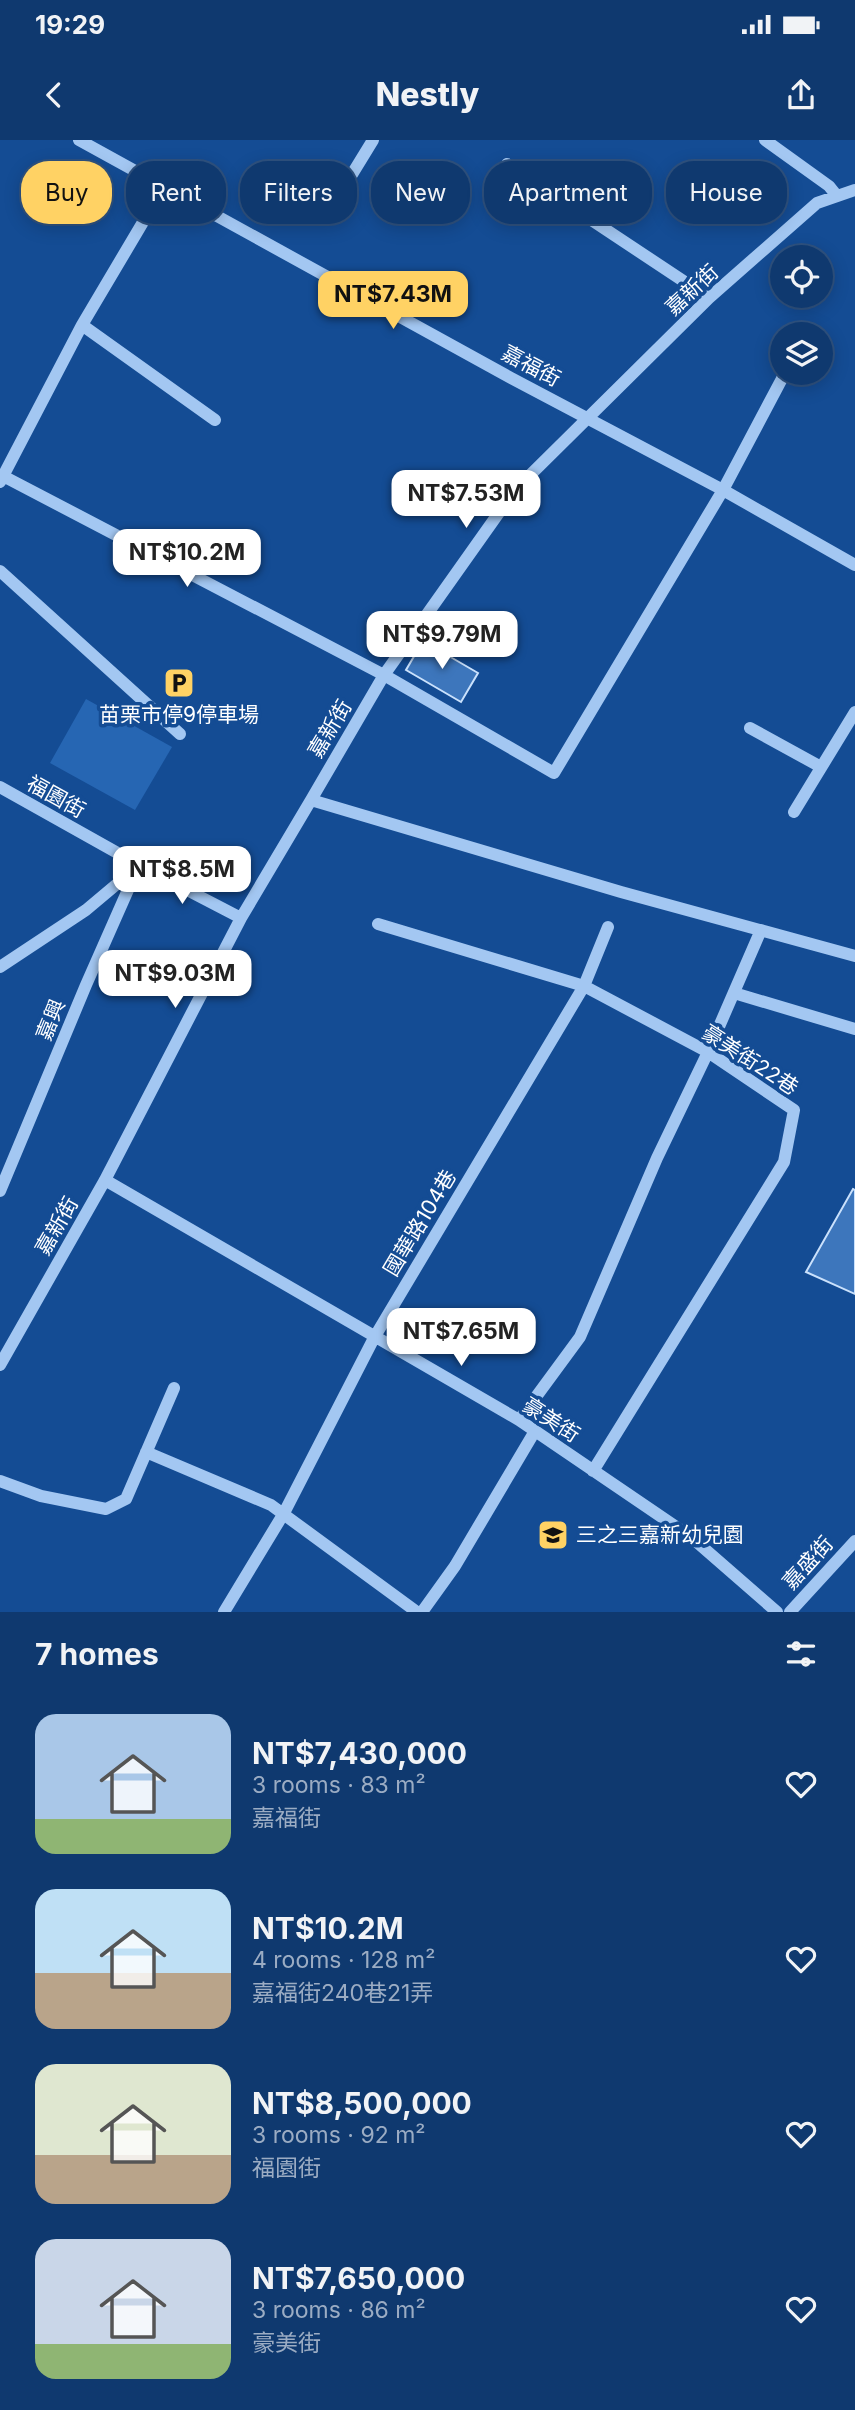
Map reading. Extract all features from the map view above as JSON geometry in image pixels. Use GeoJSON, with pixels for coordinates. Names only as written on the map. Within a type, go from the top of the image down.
{"type":"FeatureCollection","features":[{"type":"Feature","properties":{"kind":"street","name":"嘉福街"},"geometry":{"type":"LineString","coordinates":[[79,140],[126,165]]}},
{"type":"Feature","properties":{"kind":"street"},"geometry":{"type":"LineString","coordinates":[[357,166],[373,140]]}},
{"type":"Feature","properties":{"kind":"street"},"geometry":{"type":"LineString","coordinates":[[765,140],[828,186],[837,197]]}},
{"type":"Feature","properties":{"kind":"street","name":"嘉新街"},"geometry":{"type":"LineString","coordinates":[[0,1364],[105,1180],[241,918],[384,675],[514,490],[709,298],[817,203],[855,190]]}},
{"type":"Feature","properties":{"kind":"street","name":"嘉福街"},"geometry":{"type":"LineString","coordinates":[[226,219],[588,418],[723,489],[855,565]]}},
{"type":"Feature","properties":{"kind":"street"},"geometry":{"type":"LineString","coordinates":[[142,224],[82,325],[2,479],[384,675],[554,773],[723,489],[779,385]]}},
{"type":"Feature","properties":{"kind":"street"},"geometry":{"type":"LineString","coordinates":[[597,224],[709,298]]}},
{"type":"Feature","properties":{"kind":"street"},"geometry":{"type":"LineString","coordinates":[[82,325],[215,420]]}},
{"type":"Feature","properties":{"kind":"street"},"geometry":{"type":"LineString","coordinates":[[0,571],[180,734]]}},
{"type":"Feature","properties":{"kind":"street"},"geometry":{"type":"LineString","coordinates":[[794,812],[855,712]]}},
{"type":"Feature","properties":{"kind":"street"},"geometry":{"type":"LineString","coordinates":[[750,728],[821,767]]}},
{"type":"Feature","properties":{"kind":"street"},"geometry":{"type":"LineString","coordinates":[[0,803],[3,789]]}},
{"type":"Feature","properties":{"kind":"street","name":"福園街"},"geometry":{"type":"LineString","coordinates":[[3,789],[241,918]]}},
{"type":"Feature","properties":{"kind":"street"},"geometry":{"type":"LineString","coordinates":[[311,800],[621,892],[855,956]]}},
{"type":"Feature","properties":{"kind":"street"},"geometry":{"type":"LineString","coordinates":[[0,967],[86,910],[139,865]]}},
{"type":"Feature","properties":{"kind":"street","name":"嘉興"},"geometry":{"type":"LineString","coordinates":[[0,1191],[139,865]]}},
{"type":"Feature","properties":{"kind":"street","name":"豪美街22巷"},"geometry":{"type":"LineString","coordinates":[[378,924],[584,986],[708,1052],[794,1110],[784,1163],[593,1471]]}},
{"type":"Feature","properties":{"kind":"street","name":"國華路104巷"},"geometry":{"type":"LineString","coordinates":[[224,1612],[284,1513],[374,1338],[584,986],[608,927]]}},
{"type":"Feature","properties":{"kind":"street"},"geometry":{"type":"LineString","coordinates":[[519,1420],[580,1337],[657,1158],[708,1052],[761,930]]}},
{"type":"Feature","properties":{"kind":"street"},"geometry":{"type":"LineString","coordinates":[[734,993],[855,1029]]}},
{"type":"Feature","properties":{"kind":"street","name":"豪美街"},"geometry":{"type":"LineString","coordinates":[[105,1180],[519,1420],[691,1537],[777,1612]]}},
{"type":"Feature","properties":{"kind":"street"},"geometry":{"type":"LineString","coordinates":[[0,1481],[41,1496],[106,1509],[126,1499],[174,1388]]}},
{"type":"Feature","properties":{"kind":"street"},"geometry":{"type":"LineString","coordinates":[[146,1452],[271,1505],[420,1612],[455,1566],[535,1431]]}},
{"type":"Feature","properties":{"kind":"street","name":"嘉盛街"},"geometry":{"type":"LineString","coordinates":[[790,1612],[855,1541]]}},
{"type":"Feature","properties":{"kind":"shaded area"},"geometry":{"type":"Polygon","coordinates":[[[86,699],[172,747],[135,810],[50,763],[86,699]]]}},
{"type":"Feature","properties":{"kind":"building"},"geometry":{"type":"Polygon","coordinates":[[[423,641],[478,673],[461,702],[406,670],[423,641]]]}},
{"type":"Feature","properties":{"kind":"building"},"geometry":{"type":"Polygon","coordinates":[[[853,1189],[855,1190],[855,1294],[806,1272],[853,1189]]]}},
{"type":"Feature","properties":{"kind":"place","name":"苗栗市停9停車場"},"geometry":{"type":"Point","coordinates":[179,683]}},
{"type":"Feature","properties":{"kind":"place","name":"三之三嘉新幼兒園"},"geometry":{"type":"Point","coordinates":[553,1535]}}]}
